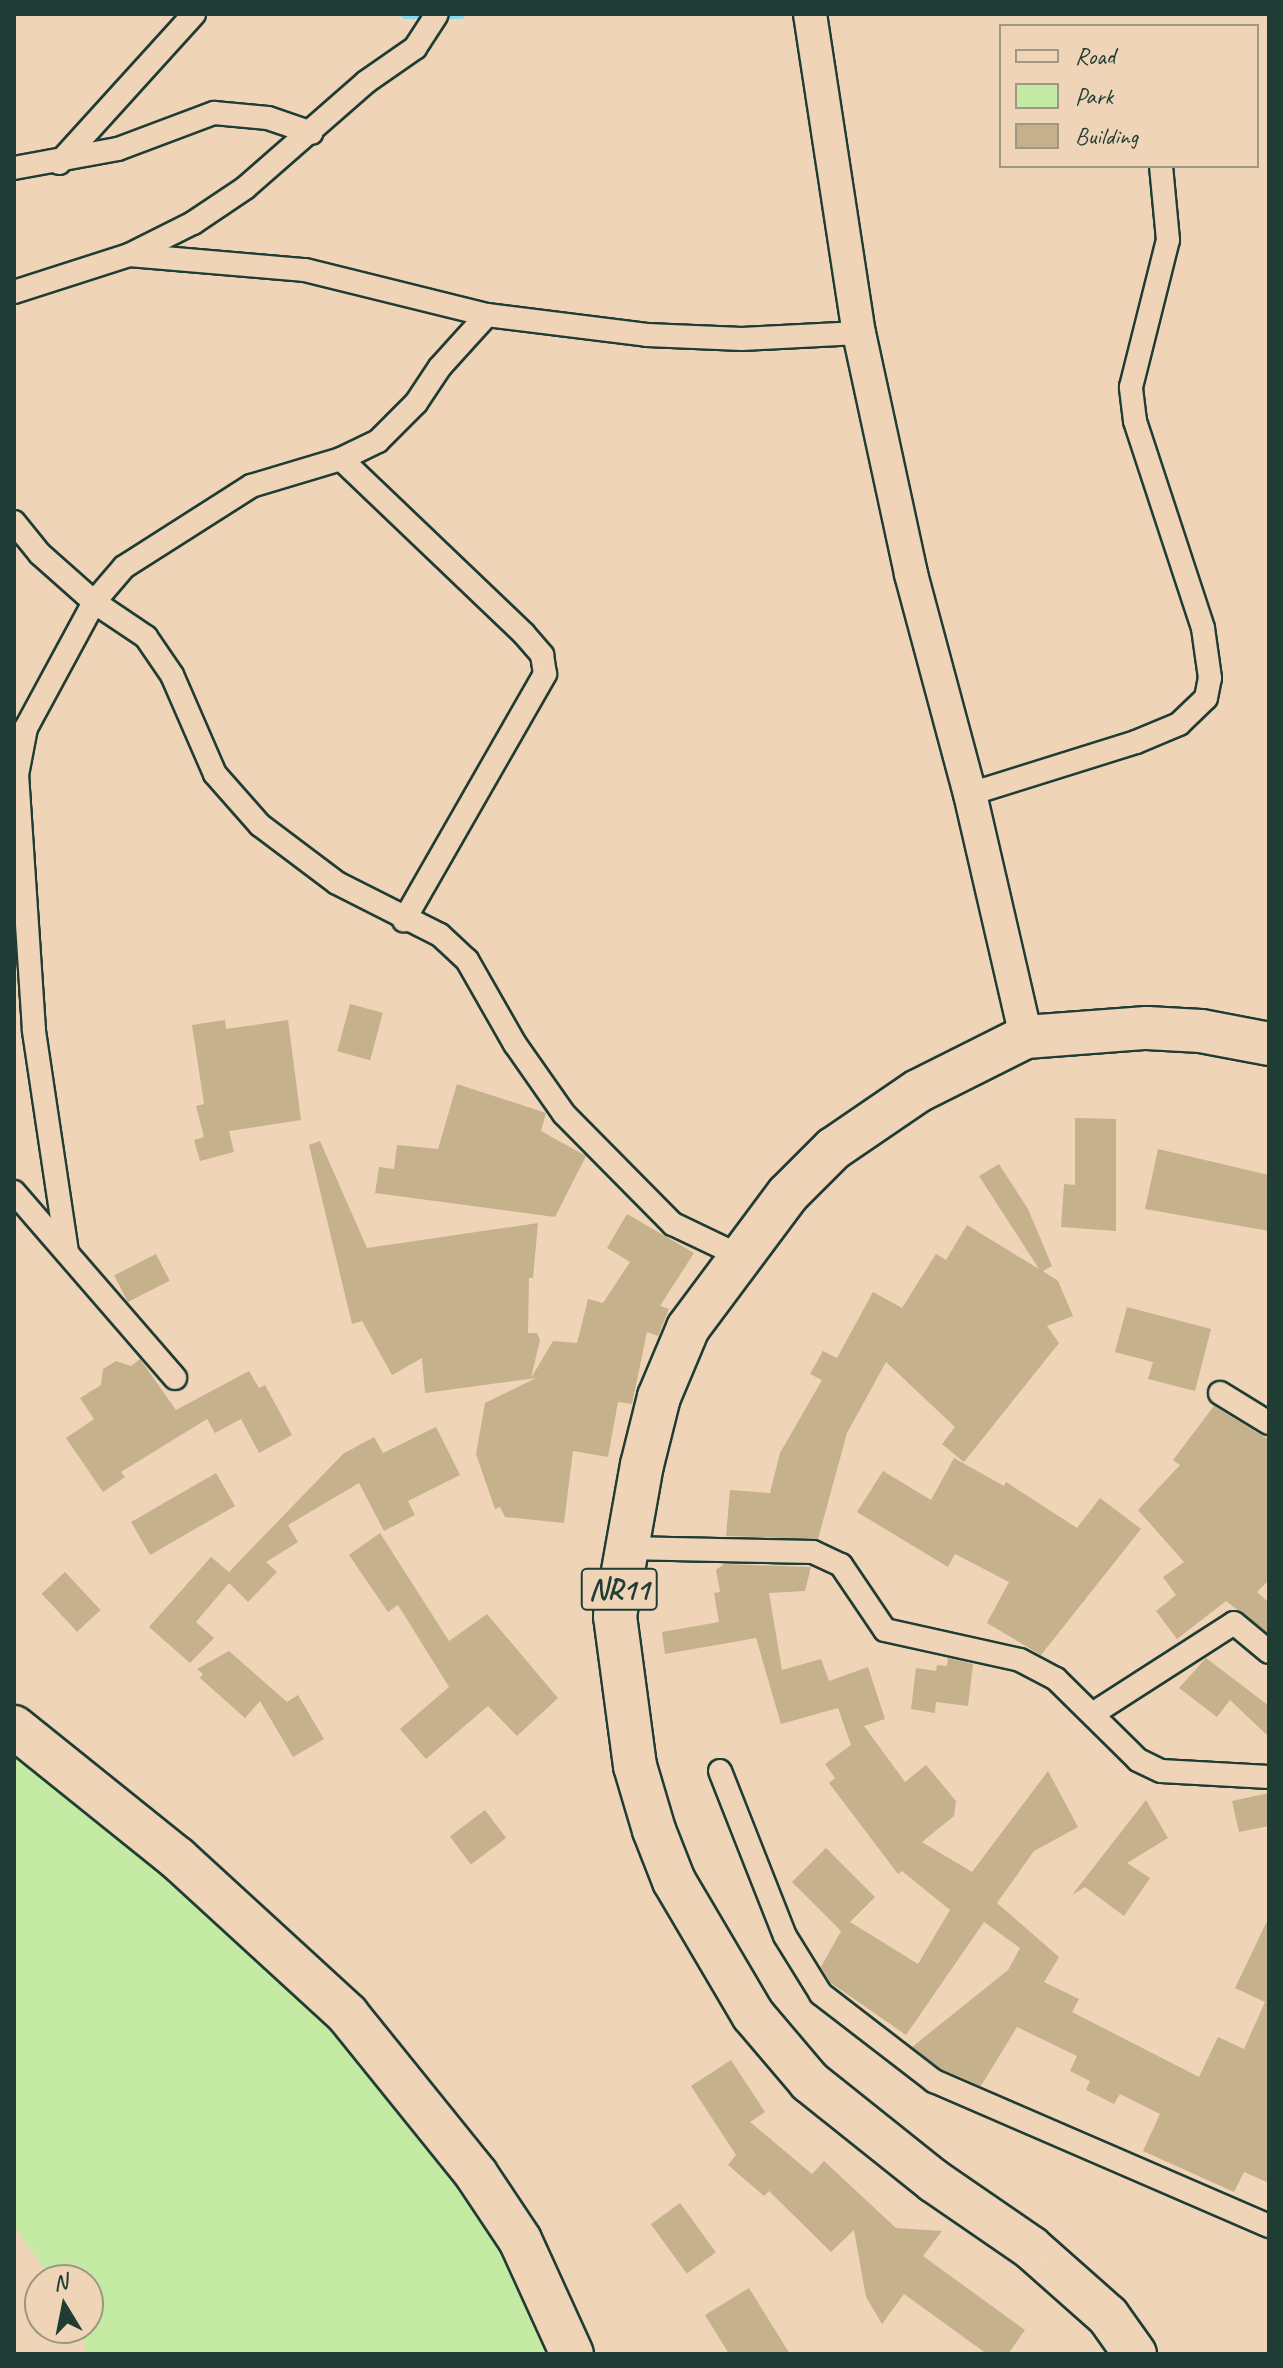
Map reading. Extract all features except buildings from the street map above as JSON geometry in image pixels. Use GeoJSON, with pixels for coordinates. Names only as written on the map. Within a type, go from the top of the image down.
{"type":"FeatureCollection","features":[{"type":"Feature","properties":{"kind":"highway","name":"NR11"},"geometry":{"type":"LineString","coordinates":[[1135,2354],[1108,2316],[1030,2247],[934,2181],[810,2082],[753,2015],[674,1881],[635,1766],[615,1616],[625,1548],[659,1397],[688,1328],[788,1194],[833,1149],[918,1091],[1026,1037],[1147,1028],[1201,1031],[1269,1044]]}},
{"type":"Feature","properties":{"kind":"highway"},"geometry":{"type":"LineString","coordinates":[[14,1727],[177,1858],[347,2014],[476,2174],[520,2240],[572,2354]]}},
{"type":"Feature","properties":{"kind":"street"},"geometry":{"type":"LineString","coordinates":[[59,163],[194,14]]}},
{"type":"Feature","properties":{"kind":"street"},"geometry":{"type":"LineString","coordinates":[[14,292],[129,255],[219,206],[312,133],[366,82],[415,48],[437,14]]}},
{"type":"Feature","properties":{"kind":"street"},"geometry":{"type":"LineString","coordinates":[[810,14],[859,333],[911,574],[970,794],[1026,1037]]}},
{"type":"Feature","properties":{"kind":"street"},"geometry":{"type":"LineString","coordinates":[[14,168],[59,163],[118,149],[214,113],[268,118],[312,133]]}},
{"type":"Feature","properties":{"kind":"street"},"geometry":{"type":"LineString","coordinates":[[970,794],[1136,742],[1179,724],[1206,698],[1210,678],[1203,628],[1135,421],[1131,387],[1168,240],[1161,168]]}},
{"type":"Feature","properties":{"kind":"street"},"geometry":{"type":"LineString","coordinates":[[129,255],[305,270],[487,315],[647,335],[742,339],[859,333]]}},
{"type":"Feature","properties":{"kind":"street"},"geometry":{"type":"LineString","coordinates":[[67,1252],[34,1030],[17,775],[26,728],[94,602],[124,567],[183,525],[251,486],[341,459],[378,441],[416,403],[440,367],[487,315]]}},
{"type":"Feature","properties":{"kind":"street"},"geometry":{"type":"LineString","coordinates":[[341,459],[524,634],[542,655],[545,674],[404,920]]}},
{"type":"Feature","properties":{"kind":"street"},"geometry":{"type":"LineString","coordinates":[[14,522],[40,554],[94,602],[146,637],[172,675],[215,774],[251,816],[337,883],[404,920],[440,935],[467,960],[515,1044],[564,1114],[673,1224],[740,1256]]}},
{"type":"Feature","properties":{"kind":"street"},"geometry":{"type":"LineString","coordinates":[[14,1192],[175,1378]]}},
{"type":"Feature","properties":{"kind":"street"},"geometry":{"type":"LineString","coordinates":[[1220,1393],[1269,1423]]}},
{"type":"Feature","properties":{"kind":"street"},"geometry":{"type":"LineString","coordinates":[[625,1548],[813,1552],[841,1565],[885,1630],[1020,1660],[1056,1679],[1094,1713],[1138,1760],[1161,1771],[1269,1777]]}},
{"type":"Feature","properties":{"kind":"street"},"geometry":{"type":"LineString","coordinates":[[1094,1713],[1234,1623],[1269,1652]]}},
{"type":"Feature","properties":{"kind":"street"},"geometry":{"type":"LineString","coordinates":[[720,1771],[785,1936],[821,1994],[934,2081],[1269,2226]]}},
{"type":"Feature","properties":{"kind":"green space"},"geometry":{"type":"Polygon","coordinates":[[[14,1727],[347,2014],[572,2354],[86,2354],[84,2344],[104,2344],[104,2264],[41,2264],[14,2226],[14,1727]]]}},
{"type":"Feature","properties":{"kind":"waterway"},"geometry":{"type":"LineString","coordinates":[[405,14],[460,14]]}}]}
